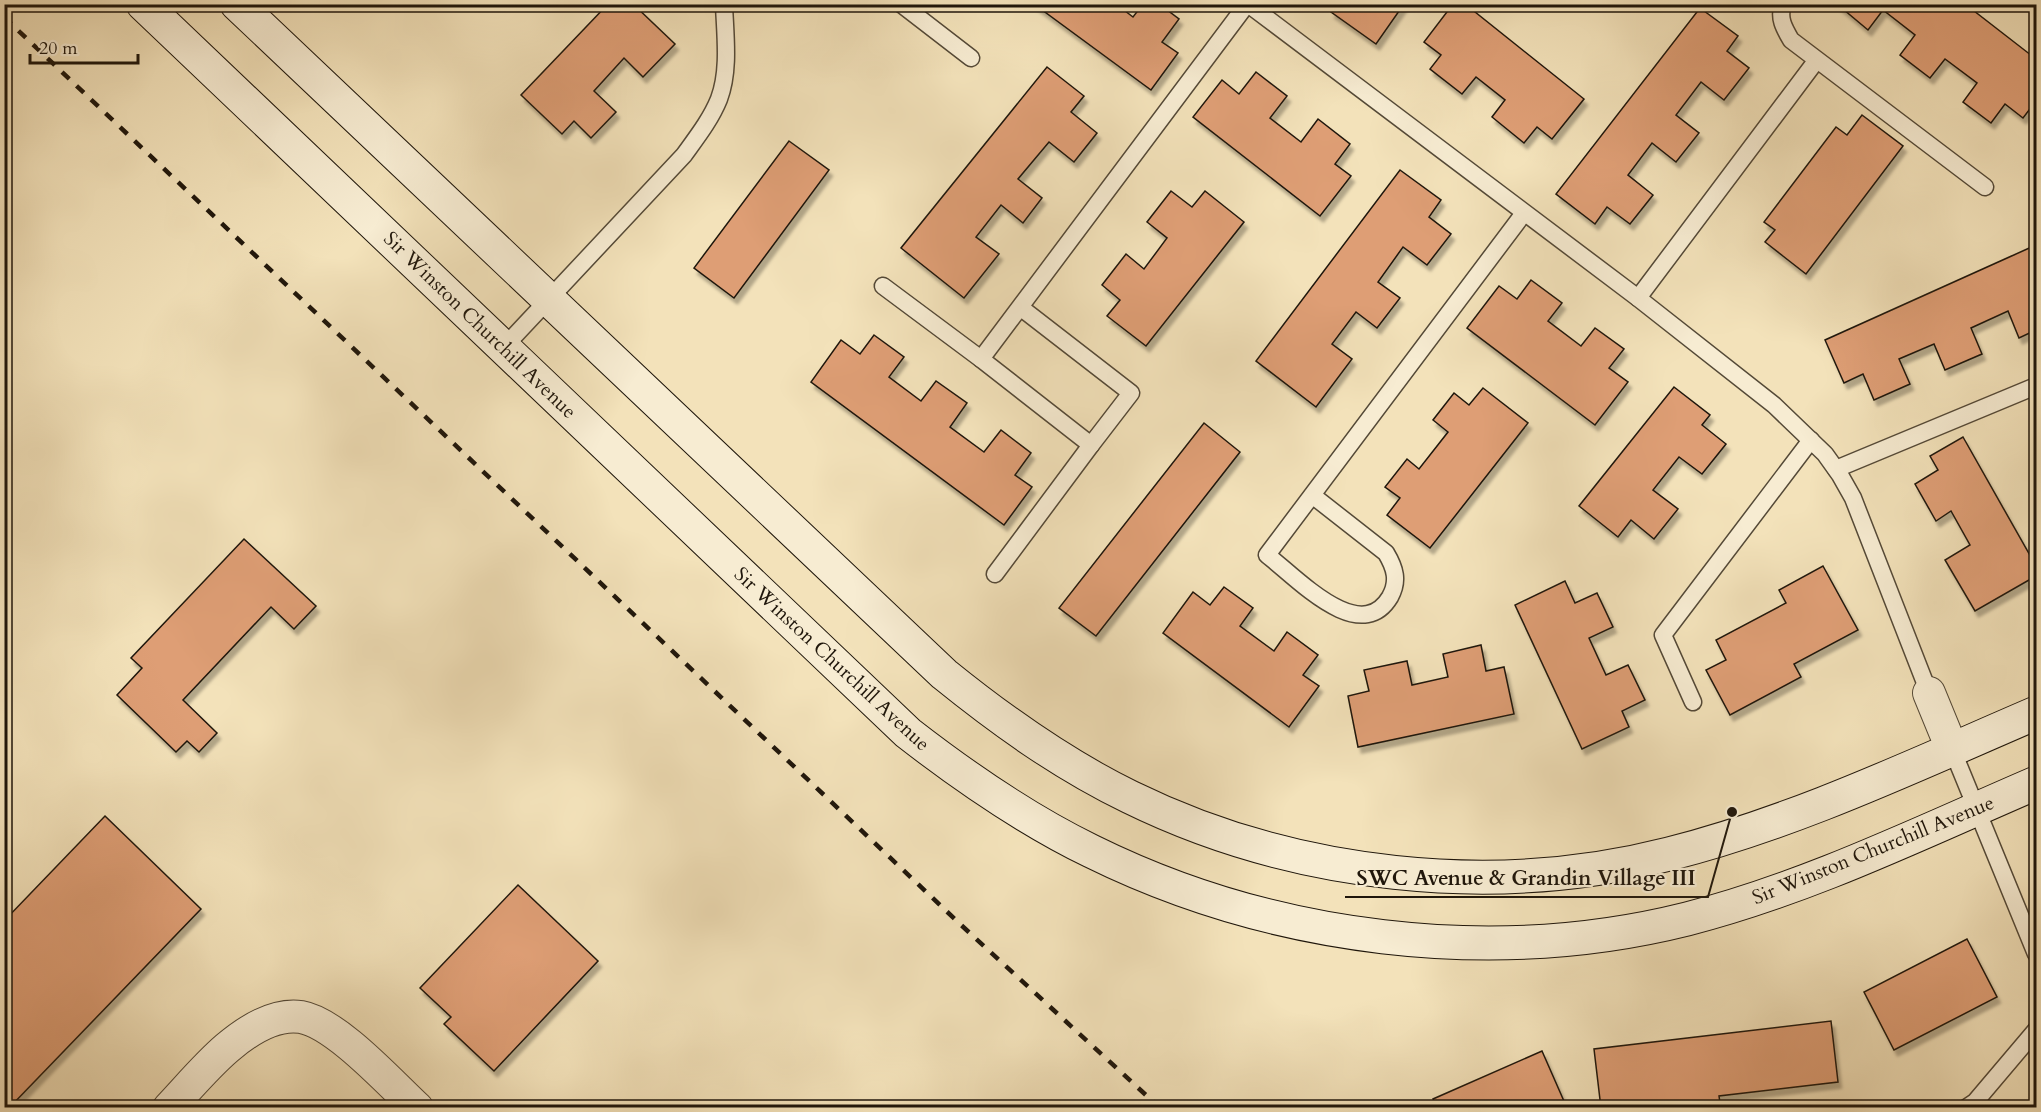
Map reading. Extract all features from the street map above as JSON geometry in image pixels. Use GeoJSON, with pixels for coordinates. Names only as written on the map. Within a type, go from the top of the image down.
{"type":"FeatureCollection","features":[{"type":"Feature","properties":{"kind":"main road","name":"Sir Winston Churchill Avenue"},"geometry":{"type":"LineString","coordinates":[[143,4],[893,719],[934,753],[1023,813],[1092,851],[1154,879],[1232,907],[1299,923],[1429,940],[1542,940],[1636,930],[1689,918],[1802,882],[2037,783]]}},
{"type":"Feature","properties":{"kind":"main road"},"geometry":{"type":"LineString","coordinates":[[237,4],[904,639],[987,709],[1041,747],[1131,797],[1173,816],[1243,840],[1303,857],[1367,869],[1481,876],[1584,871],[1668,855],[1725,839],[1825,802],[2037,713]]}},
{"type":"Feature","properties":{"kind":"street"},"geometry":{"type":"LineString","coordinates":[[1929,693],[1952,749]]}},
{"type":"Feature","properties":{"kind":"street"},"geometry":{"type":"LineString","coordinates":[[169,1107],[226,1049],[249,1031],[277,1018],[302,1017],[323,1026],[344,1041],[417,1107]]}},
{"type":"Feature","properties":{"kind":"lane"},"geometry":{"type":"LineString","coordinates":[[504,347],[684,155],[707,123],[720,97],[726,62],[724,4]]}},
{"type":"Feature","properties":{"kind":"lane"},"geometry":{"type":"LineString","coordinates":[[901,4],[971,58]]}},
{"type":"Feature","properties":{"kind":"lane"},"geometry":{"type":"LineString","coordinates":[[981,359],[1248,4],[1638,298],[1774,405],[1811,440],[1836,469],[1853,498],[1929,693]]}},
{"type":"Feature","properties":{"kind":"lane"},"geometry":{"type":"LineString","coordinates":[[1783,4],[1780,12],[1783,26],[1791,40],[1985,187]]}},
{"type":"Feature","properties":{"kind":"lane"},"geometry":{"type":"LineString","coordinates":[[1638,298],[1816,61]]}},
{"type":"Feature","properties":{"kind":"lane"},"geometry":{"type":"LineString","coordinates":[[1312,495],[1386,554],[1394,566],[1396,578],[1391,594],[1382,608],[1366,616],[1348,615],[1267,555],[1312,495],[1524,213]]}},
{"type":"Feature","properties":{"kind":"lane"},"geometry":{"type":"LineString","coordinates":[[883,286],[1092,445]]}},
{"type":"Feature","properties":{"kind":"lane"},"geometry":{"type":"LineString","coordinates":[[995,574],[1131,393],[1020,307]]}},
{"type":"Feature","properties":{"kind":"lane"},"geometry":{"type":"LineString","coordinates":[[1836,469],[2035,390]]}},
{"type":"Feature","properties":{"kind":"lane"},"geometry":{"type":"LineString","coordinates":[[1693,702],[1664,635],[1811,440]]}},
{"type":"Feature","properties":{"kind":"lane"},"geometry":{"type":"LineString","coordinates":[[1952,749],[2037,954]]}},
{"type":"Feature","properties":{"kind":"lane"},"geometry":{"type":"LineString","coordinates":[[1974,1106],[2037,1030]]}},
{"type":"Feature","properties":{"kind":"building"},"geometry":{"type":"Polygon","coordinates":[[[608,4],[633,4],[675,44],[643,77],[624,58],[594,91],[616,112],[591,138],[574,121],[562,134],[521,95],[608,4]]]}},
{"type":"Feature","properties":{"kind":"building"},"geometry":{"type":"Polygon","coordinates":[[[1034,4],[1116,4],[1133,17],[1143,4],[1159,4],[1179,19],[1162,42],[1178,53],[1151,90],[1034,4]]]}},
{"type":"Feature","properties":{"kind":"building"},"geometry":{"type":"Polygon","coordinates":[[[1336,4],[1404,4],[1376,44],[1331,12],[1336,4]]]}},
{"type":"Feature","properties":{"kind":"building"},"geometry":{"type":"Polygon","coordinates":[[[1453,4],[1465,4],[1584,99],[1552,139],[1537,127],[1524,143],[1492,117],[1505,100],[1476,77],[1462,94],[1430,69],[1441,55],[1424,42],[1453,4]]]}},
{"type":"Feature","properties":{"kind":"building"},"geometry":{"type":"Polygon","coordinates":[[[1837,4],[1965,4],[2036,59],[2036,101],[2023,118],[2005,104],[1991,123],[1963,102],[1977,83],[1945,59],[1930,78],[1900,55],[1915,35],[1883,10],[1868,30],[1837,4]]]}},
{"type":"Feature","properties":{"kind":"building"},"geometry":{"type":"Polygon","coordinates":[[[1700,8],[1738,36],[1727,51],[1749,68],[1724,100],[1701,82],[1676,115],[1699,133],[1676,162],[1652,143],[1628,175],[1653,195],[1630,224],[1607,207],[1595,224],[1556,194],[1700,8]]]}},
{"type":"Feature","properties":{"kind":"building"},"geometry":{"type":"Polygon","coordinates":[[[1047,67],[1084,96],[1071,112],[1097,133],[1074,162],[1049,142],[1018,179],[1042,198],[1023,223],[1001,205],[976,237],[999,254],[964,298],[901,248],[1047,67]]]}},
{"type":"Feature","properties":{"kind":"building"},"geometry":{"type":"Polygon","coordinates":[[[1256,72],[1287,96],[1270,118],[1301,142],[1318,119],[1350,144],[1335,164],[1351,176],[1320,216],[1193,117],[1222,80],[1239,94],[1256,72]]]}},
{"type":"Feature","properties":{"kind":"building"},"geometry":{"type":"Polygon","coordinates":[[[1862,115],[1903,146],[1806,274],[1765,242],[1775,230],[1764,222],[1836,127],[1847,135],[1862,115]]]}},
{"type":"Feature","properties":{"kind":"building"},"geometry":{"type":"Polygon","coordinates":[[[789,141],[829,170],[734,298],[694,268],[789,141]]]}},
{"type":"Feature","properties":{"kind":"building"},"geometry":{"type":"Polygon","coordinates":[[[1400,170],[1441,200],[1429,217],[1451,234],[1427,265],[1403,247],[1378,282],[1400,298],[1377,328],[1356,312],[1332,344],[1352,359],[1316,407],[1256,361],[1400,170]]]}},
{"type":"Feature","properties":{"kind":"building"},"geometry":{"type":"Polygon","coordinates":[[[1171,191],[1192,207],[1205,191],[1244,222],[1146,346],[1107,316],[1120,300],[1102,285],[1126,254],[1144,269],[1167,238],[1147,222],[1171,191]]]}},
{"type":"Feature","properties":{"kind":"building"},"geometry":{"type":"Polygon","coordinates":[[[2036,245],[2036,330],[2019,338],[2008,311],[1971,328],[1982,354],[1945,370],[1934,344],[1899,359],[1910,384],[1874,400],[1863,374],[1844,383],[1825,340],[2036,245]]]}},
{"type":"Feature","properties":{"kind":"building"},"geometry":{"type":"Polygon","coordinates":[[[1531,280],[1562,303],[1548,321],[1581,346],[1595,328],[1624,349],[1609,368],[1628,382],[1595,425],[1467,328],[1499,286],[1517,299],[1531,280]]]}},
{"type":"Feature","properties":{"kind":"building"},"geometry":{"type":"Polygon","coordinates":[[[874,335],[904,357],[889,377],[921,401],[936,381],[967,403],[950,427],[984,452],[1001,430],[1031,453],[1015,475],[1032,487],[1004,525],[811,382],[841,340],[860,354],[874,335]]]}},
{"type":"Feature","properties":{"kind":"building"},"geometry":{"type":"Polygon","coordinates":[[[1674,387],[1710,415],[1702,425],[1726,444],[1702,474],[1679,457],[1653,490],[1678,509],[1654,539],[1631,520],[1618,537],[1579,506],[1674,387]]]}},
{"type":"Feature","properties":{"kind":"building"},"geometry":{"type":"Polygon","coordinates":[[[1483,388],[1528,423],[1430,548],[1387,515],[1400,498],[1385,487],[1407,459],[1419,469],[1448,432],[1433,420],[1454,393],[1469,405],[1483,388]]]}},
{"type":"Feature","properties":{"kind":"building"},"geometry":{"type":"Polygon","coordinates":[[[1204,423],[1240,452],[1096,636],[1059,608],[1204,423]]]}},
{"type":"Feature","properties":{"kind":"building"},"geometry":{"type":"Polygon","coordinates":[[[1963,437],[2036,566],[2036,576],[1975,611],[1945,560],[1970,545],[1951,511],[1936,521],[1915,484],[1938,470],[1930,456],[1963,437]]]}},
{"type":"Feature","properties":{"kind":"building"},"geometry":{"type":"Polygon","coordinates":[[[244,539],[316,606],[294,629],[271,607],[183,700],[217,733],[199,752],[187,741],[176,752],[117,695],[142,668],[131,658],[244,539]]]}},
{"type":"Feature","properties":{"kind":"building"},"geometry":{"type":"Polygon","coordinates":[[[1823,566],[1858,630],[1794,664],[1801,677],[1730,715],[1706,670],[1726,660],[1716,640],[1786,603],[1779,590],[1823,566]]]}},
{"type":"Feature","properties":{"kind":"building"},"geometry":{"type":"Polygon","coordinates":[[[1565,581],[1575,603],[1597,593],[1613,627],[1589,638],[1606,675],[1628,665],[1645,700],[1622,711],[1629,727],[1582,749],[1515,605],[1565,581]]]}},
{"type":"Feature","properties":{"kind":"building"},"geometry":{"type":"Polygon","coordinates":[[[1224,587],[1253,608],[1240,626],[1274,651],[1287,632],[1318,655],[1303,675],[1319,686],[1289,727],[1163,633],[1193,592],[1210,605],[1224,587]]]}},
{"type":"Feature","properties":{"kind":"building"},"geometry":{"type":"Polygon","coordinates":[[[1481,645],[1486,671],[1504,667],[1514,714],[1358,747],[1348,696],[1369,691],[1364,670],[1407,661],[1412,685],[1448,677],[1443,654],[1481,645]]]}},
{"type":"Feature","properties":{"kind":"building"},"geometry":{"type":"Polygon","coordinates":[[[105,816],[201,909],[9,1108],[4,1108],[4,921],[105,816]]]}},
{"type":"Feature","properties":{"kind":"building"},"geometry":{"type":"Polygon","coordinates":[[[518,885],[598,961],[494,1071],[444,1024],[451,1017],[420,988],[518,885]]]}},
{"type":"Feature","properties":{"kind":"building"},"geometry":{"type":"Polygon","coordinates":[[[1967,939],[1997,997],[1894,1050],[1864,992],[1967,939]]]}},
{"type":"Feature","properties":{"kind":"building"},"geometry":{"type":"Polygon","coordinates":[[[1831,1021],[1838,1082],[1719,1096],[1720,1103],[1683,1108],[1601,1108],[1594,1049],[1831,1021]]]}},
{"type":"Feature","properties":{"kind":"building"},"geometry":{"type":"Polygon","coordinates":[[[1542,1051],[1567,1108],[1437,1108],[1433,1099],[1542,1051]]]}},
{"type":"Feature","properties":{"kind":"railway"},"geometry":{"type":"LineString","coordinates":[[4,17],[960,924],[1160,1108]]}},
{"type":"Feature","properties":{"kind":"place","name":"SWC Avenue & Grandin Village III"},"geometry":{"type":"Point","coordinates":[1732,812]}}]}
